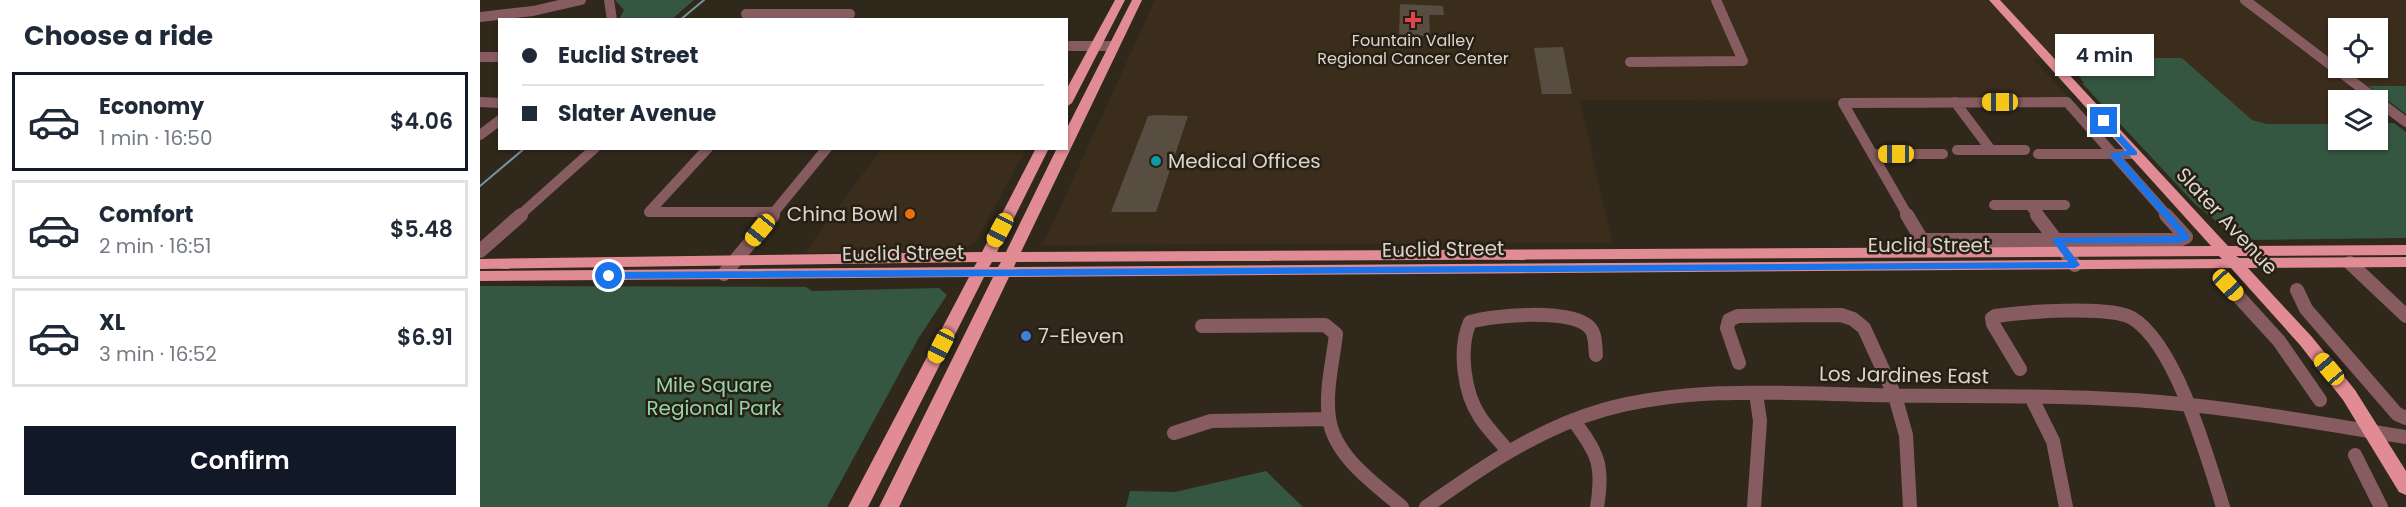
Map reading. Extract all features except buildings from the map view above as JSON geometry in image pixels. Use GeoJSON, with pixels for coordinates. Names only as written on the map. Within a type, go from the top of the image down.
{"type":"FeatureCollection","features":[{"type":"Feature","properties":{"kind":"main road"},"geometry":{"type":"LineString","coordinates":[[1068,99],[1120,0]]}},
{"type":"Feature","properties":{"kind":"main road"},"geometry":{"type":"LineString","coordinates":[[1068,140],[1137,0]]}},
{"type":"Feature","properties":{"kind":"main road","name":"Slater Avenue"},"geometry":{"type":"LineString","coordinates":[[1995,0],[2306,341],[2373,431],[2406,487]]}},
{"type":"Feature","properties":{"kind":"main road"},"geometry":{"type":"LineString","coordinates":[[1079,80],[1082,86],[1077,101],[1085,106]]}},
{"type":"Feature","properties":{"kind":"main road"},"geometry":{"type":"LineString","coordinates":[[858,507],[1041,150]]}},
{"type":"Feature","properties":{"kind":"main road"},"geometry":{"type":"LineString","coordinates":[[889,507],[1063,150]]}},
{"type":"Feature","properties":{"kind":"main road","name":"Euclid Street"},"geometry":{"type":"LineString","coordinates":[[480,276],[1004,273],[1908,259],[2061,246],[2225,251],[2406,250]]}},
{"type":"Feature","properties":{"kind":"main road","name":"Euclid Street"},"geometry":{"type":"LineString","coordinates":[[480,264],[986,257],[1908,259],[2075,265],[2406,262]]}},
{"type":"Feature","properties":{"kind":"street"},"geometry":{"type":"LineString","coordinates":[[480,17],[533,11],[581,0]]}},
{"type":"Feature","properties":{"kind":"street"},"geometry":{"type":"LineString","coordinates":[[609,0],[612,6],[612,18]]}},
{"type":"Feature","properties":{"kind":"street"},"geometry":{"type":"LineString","coordinates":[[1630,62],[1743,61],[1716,0]]}},
{"type":"Feature","properties":{"kind":"street"},"geometry":{"type":"LineString","coordinates":[[2245,0],[2364,90]]}},
{"type":"Feature","properties":{"kind":"street"},"geometry":{"type":"LineString","coordinates":[[746,14],[847,17]]}},
{"type":"Feature","properties":{"kind":"street"},"geometry":{"type":"LineString","coordinates":[[1068,46],[1114,46]]}},
{"type":"Feature","properties":{"kind":"street"},"geometry":{"type":"LineString","coordinates":[[480,57],[498,57]]}},
{"type":"Feature","properties":{"kind":"street"},"geometry":{"type":"LineString","coordinates":[[480,102],[498,103]]}},
{"type":"Feature","properties":{"kind":"street"},"geometry":{"type":"LineString","coordinates":[[1955,102],[1991,150]]}},
{"type":"Feature","properties":{"kind":"street"},"geometry":{"type":"LineString","coordinates":[[1955,102],[2067,102],[2186,237],[2179,240],[2061,246],[1922,240],[1843,103],[1955,102]]}},
{"type":"Feature","properties":{"kind":"street"},"geometry":{"type":"LineString","coordinates":[[2388,108],[2406,122]]}},
{"type":"Feature","properties":{"kind":"street"},"geometry":{"type":"LineString","coordinates":[[480,135],[498,122]]}},
{"type":"Feature","properties":{"kind":"street"},"geometry":{"type":"LineString","coordinates":[[480,251],[594,150]]}},
{"type":"Feature","properties":{"kind":"street"},"geometry":{"type":"LineString","coordinates":[[706,150],[649,212],[658,214],[775,212]]}},
{"type":"Feature","properties":{"kind":"street"},"geometry":{"type":"LineString","coordinates":[[724,274],[825,150]]}},
{"type":"Feature","properties":{"kind":"street"},"geometry":{"type":"LineString","coordinates":[[1957,150],[2025,150]]}},
{"type":"Feature","properties":{"kind":"street"},"geometry":{"type":"LineString","coordinates":[[1872,154],[1943,154]]}},
{"type":"Feature","properties":{"kind":"street"},"geometry":{"type":"LineString","coordinates":[[2038,154],[2134,154]]}},
{"type":"Feature","properties":{"kind":"street"},"geometry":{"type":"LineString","coordinates":[[1994,205],[2065,205]]}},
{"type":"Feature","properties":{"kind":"street"},"geometry":{"type":"LineString","coordinates":[[2030,205],[2075,265]]}},
{"type":"Feature","properties":{"kind":"street"},"geometry":{"type":"LineString","coordinates":[[2350,263],[2406,316]]}},
{"type":"Feature","properties":{"kind":"street"},"geometry":{"type":"LineString","coordinates":[[2228,285],[2279,341],[2320,400]]}},
{"type":"Feature","properties":{"kind":"street"},"geometry":{"type":"LineString","coordinates":[[2297,290],[2307,309],[2389,406],[2406,418]]}},
{"type":"Feature","properties":{"kind":"street"},"geometry":{"type":"LineString","coordinates":[[2020,369],[1992,324],[1992,318],[1995,316],[2106,312],[2129,316],[2138,322],[2152,338],[2189,405],[2223,507]]}},
{"type":"Feature","properties":{"kind":"street"},"geometry":{"type":"LineString","coordinates":[[1739,363],[1728,328],[1729,320],[1738,316],[1841,315],[1853,319],[1864,328],[1895,396],[1906,435],[1910,507]]}},
{"type":"Feature","properties":{"kind":"street"},"geometry":{"type":"LineString","coordinates":[[1507,450],[1478,415],[1468,392],[1464,337],[1470,322],[1485,318],[1577,318],[1590,327],[1594,334],[1596,355]]}},
{"type":"Feature","properties":{"kind":"street"},"geometry":{"type":"LineString","coordinates":[[1202,326],[1325,325],[1332,328],[1336,334],[1329,418],[1332,433],[1352,461],[1402,507]]}},
{"type":"Feature","properties":{"kind":"street"},"geometry":{"type":"LineString","coordinates":[[2279,341],[2306,341]]}},
{"type":"Feature","properties":{"kind":"street","name":"Los Jardines East"},"geometry":{"type":"LineString","coordinates":[[1426,507],[1507,450],[1573,420],[1604,410],[1665,397],[1711,393],[2113,400],[2189,405],[2406,437]]}},
{"type":"Feature","properties":{"kind":"street"},"geometry":{"type":"LineString","coordinates":[[1754,507],[1760,421],[1755,393]]}},
{"type":"Feature","properties":{"kind":"street"},"geometry":{"type":"LineString","coordinates":[[2032,399],[2053,441],[2066,507]]}},
{"type":"Feature","properties":{"kind":"street"},"geometry":{"type":"LineString","coordinates":[[1174,433],[1211,422],[1329,418]]}},
{"type":"Feature","properties":{"kind":"street"},"geometry":{"type":"LineString","coordinates":[[1573,420],[1599,454],[1602,464],[1603,474],[1598,507]]}},
{"type":"Feature","properties":{"kind":"street"},"geometry":{"type":"LineString","coordinates":[[2355,455],[2381,507]]}},
{"type":"Feature","properties":{"kind":"shaded area"},"geometry":{"type":"Polygon","coordinates":[[[1155,0],[2406,0],[2406,86],[2346,86],[2351,90],[2328,90],[2328,124],[2266,124],[2252,120],[2182,58],[2034,60],[2070,99],[1580,100],[1612,243],[1043,245],[1155,0]]]}},
{"type":"Feature","properties":{"kind":"shaded area"},"geometry":{"type":"Polygon","coordinates":[[[880,150],[1025,150],[975,243],[957,251],[805,253],[880,150]]]}},
{"type":"Feature","properties":{"kind":"green space"},"geometry":{"type":"Polygon","coordinates":[[[615,0],[694,0],[673,18],[620,18],[624,10],[615,0]]]}},
{"type":"Feature","properties":{"kind":"green space"},"geometry":{"type":"Polygon","coordinates":[[[2066,58],[2182,58],[2252,120],[2267,124],[2328,124],[2328,150],[2388,150],[2388,123],[2394,123],[2406,132],[2406,238],[2250,240],[2227,230],[2195,204],[2082,83],[2084,83],[2066,58]]]}},
{"type":"Feature","properties":{"kind":"green space"},"geometry":{"type":"Polygon","coordinates":[[[2368,86],[2406,86],[2406,114],[2388,101],[2388,90],[2373,90],[2368,86]]]}},
{"type":"Feature","properties":{"kind":"green space","name":"Mile Square Regional Park"},"geometry":{"type":"Polygon","coordinates":[[[480,286],[806,287],[812,291],[939,288],[947,295],[918,339],[827,507],[480,507],[480,286]]]}},
{"type":"Feature","properties":{"kind":"green space"},"geometry":{"type":"Polygon","coordinates":[[[1266,471],[1303,507],[1126,507],[1130,491],[1175,492],[1266,471]]]}},
{"type":"Feature","properties":{"kind":"waterway"},"geometry":{"type":"LineString","coordinates":[[682,18],[704,0]]}},
{"type":"Feature","properties":{"kind":"waterway"},"geometry":{"type":"LineString","coordinates":[[480,186],[523,150]]}},
{"type":"Feature","properties":{"kind":"place","name":"Fountain Valley Regional Cancer Center"},"geometry":{"type":"Point","coordinates":[1413,20]}},
{"type":"Feature","properties":{"kind":"place","name":"Medical Offices"},"geometry":{"type":"Point","coordinates":[1156,161]}},
{"type":"Feature","properties":{"kind":"place","name":"China Bowl"},"geometry":{"type":"Point","coordinates":[910,214]}},
{"type":"Feature","properties":{"kind":"place","name":"7-Eleven"},"geometry":{"type":"Point","coordinates":[1026,336]}},
{"type":"Feature","properties":{"kind":"route"},"geometry":{"type":"LineString","coordinates":[[609,276],[2075,265],[2057,240],[2179,240],[2186,237],[2113,154],[2134,154],[2104,121]]}}]}
